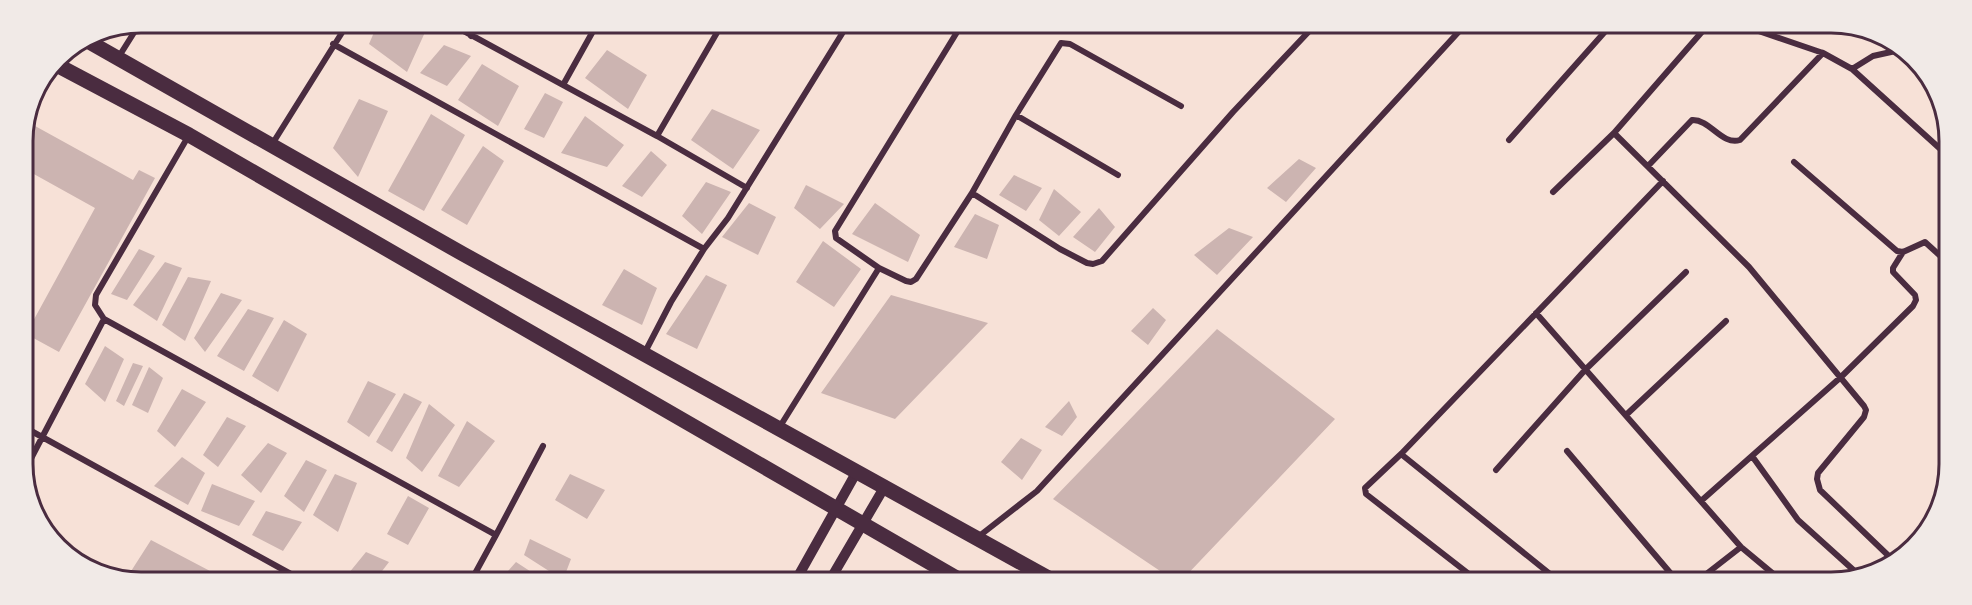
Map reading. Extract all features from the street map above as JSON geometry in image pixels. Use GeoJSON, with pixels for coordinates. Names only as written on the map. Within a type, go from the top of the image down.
{"type":"FeatureCollection","features":[{"type":"Feature","properties":{"kind":"main road"},"geometry":{"type":"LineString","coordinates":[[93,44],[271,147],[643,355],[1038,572]]}},
{"type":"Feature","properties":{"kind":"main road"},"geometry":{"type":"LineString","coordinates":[[62,68],[189,135],[836,508],[942,572]]}},
{"type":"Feature","properties":{"kind":"street"},"geometry":{"type":"LineString","coordinates":[[118,58],[134,33]]}},
{"type":"Feature","properties":{"kind":"street"},"geometry":{"type":"LineString","coordinates":[[271,147],[341,33]]}},
{"type":"Feature","properties":{"kind":"street"},"geometry":{"type":"LineString","coordinates":[[466,33],[657,136],[747,188]]}},
{"type":"Feature","properties":{"kind":"street"},"geometry":{"type":"LineString","coordinates":[[563,85],[592,33]]}},
{"type":"Feature","properties":{"kind":"street"},"geometry":{"type":"LineString","coordinates":[[657,136],[717,33]]}},
{"type":"Feature","properties":{"kind":"street"},"geometry":{"type":"LineString","coordinates":[[643,355],[671,302],[704,249],[728,218],[842,33]]}},
{"type":"Feature","properties":{"kind":"street"},"geometry":{"type":"LineString","coordinates":[[957,33],[836,231],[836,238],[879,268],[906,281],[911,282],[916,279],[972,193],[1059,45],[1064,43],[1181,106]]}},
{"type":"Feature","properties":{"kind":"street"},"geometry":{"type":"LineString","coordinates":[[972,193],[1060,249],[1087,263],[1098,263],[1307,33]]}},
{"type":"Feature","properties":{"kind":"street"},"geometry":{"type":"LineString","coordinates":[[978,537],[1036,491],[1458,33]]}},
{"type":"Feature","properties":{"kind":"street"},"geometry":{"type":"LineString","coordinates":[[1509,140],[1604,33]]}},
{"type":"Feature","properties":{"kind":"street"},"geometry":{"type":"LineString","coordinates":[[1553,192],[1614,134],[1701,33]]}},
{"type":"Feature","properties":{"kind":"street"},"geometry":{"type":"LineString","coordinates":[[1767,33],[1823,52],[1852,69],[1939,148]]}},
{"type":"Feature","properties":{"kind":"street"},"geometry":{"type":"LineString","coordinates":[[333,44],[704,249]]}},
{"type":"Feature","properties":{"kind":"street"},"geometry":{"type":"LineString","coordinates":[[1648,166],[1692,120],[1700,121],[1731,141],[1740,140],[1823,52]]}},
{"type":"Feature","properties":{"kind":"street"},"geometry":{"type":"LineString","coordinates":[[1852,69],[1874,56],[1892,52]]}},
{"type":"Feature","properties":{"kind":"street"},"geometry":{"type":"LineString","coordinates":[[1016,115],[1118,175]]}},
{"type":"Feature","properties":{"kind":"street"},"geometry":{"type":"LineString","coordinates":[[1614,134],[1749,267],[1864,406],[1866,414],[1818,472],[1818,484],[1820,490],[1888,556]]}},
{"type":"Feature","properties":{"kind":"street"},"geometry":{"type":"LineString","coordinates":[[189,135],[96,295],[96,310],[104,319],[496,535]]}},
{"type":"Feature","properties":{"kind":"street"},"geometry":{"type":"LineString","coordinates":[[1794,162],[1897,251],[1903,252]]}},
{"type":"Feature","properties":{"kind":"street"},"geometry":{"type":"LineString","coordinates":[[1465,572],[1366,494],[1365,486],[1401,454],[1663,181]]}},
{"type":"Feature","properties":{"kind":"street"},"geometry":{"type":"LineString","coordinates":[[1701,501],[1840,377],[1915,303],[1915,295],[1893,272],[1903,252],[1925,242],[1939,255]]}},
{"type":"Feature","properties":{"kind":"street"},"geometry":{"type":"LineString","coordinates":[[779,428],[879,268]]}},
{"type":"Feature","properties":{"kind":"street"},"geometry":{"type":"LineString","coordinates":[[1496,470],[1585,370],[1686,272]]}},
{"type":"Feature","properties":{"kind":"street"},"geometry":{"type":"LineString","coordinates":[[1536,313],[1741,547],[1771,572]]}},
{"type":"Feature","properties":{"kind":"street"},"geometry":{"type":"LineString","coordinates":[[33,454],[104,319]]}},
{"type":"Feature","properties":{"kind":"street"},"geometry":{"type":"LineString","coordinates":[[1626,415],[1726,321]]}},
{"type":"Feature","properties":{"kind":"street"},"geometry":{"type":"LineString","coordinates":[[33,432],[287,572]]}},
{"type":"Feature","properties":{"kind":"street"},"geometry":{"type":"LineString","coordinates":[[476,572],[543,447]]}},
{"type":"Feature","properties":{"kind":"street"},"geometry":{"type":"LineString","coordinates":[[1568,451],[1670,572]]}},
{"type":"Feature","properties":{"kind":"street"},"geometry":{"type":"LineString","coordinates":[[1401,454],[1548,572]]}},
{"type":"Feature","properties":{"kind":"street"},"geometry":{"type":"LineString","coordinates":[[1752,456],[1798,520],[1852,570]]}},
{"type":"Feature","properties":{"kind":"street"},"geometry":{"type":"LineString","coordinates":[[800,572],[856,472]]}},
{"type":"Feature","properties":{"kind":"street"},"geometry":{"type":"LineString","coordinates":[[835,572],[885,486]]}},
{"type":"Feature","properties":{"kind":"street"},"geometry":{"type":"LineString","coordinates":[[1709,572],[1741,547]]}},
{"type":"Feature","properties":{"kind":"building"},"geometry":{"type":"Polygon","coordinates":[[[374,33],[425,33],[407,72],[369,44],[374,33]]]}},
{"type":"Feature","properties":{"kind":"building"},"geometry":{"type":"Polygon","coordinates":[[[444,45],[471,56],[447,86],[420,73],[444,45]]]}},
{"type":"Feature","properties":{"kind":"building"},"geometry":{"type":"Polygon","coordinates":[[[607,50],[647,75],[628,109],[585,78],[607,50]]]}},
{"type":"Feature","properties":{"kind":"building"},"geometry":{"type":"Polygon","coordinates":[[[482,64],[519,86],[498,126],[458,100],[482,64]]]}},
{"type":"Feature","properties":{"kind":"building"},"geometry":{"type":"Polygon","coordinates":[[[545,93],[563,102],[544,138],[524,129],[545,93]]]}},
{"type":"Feature","properties":{"kind":"building"},"geometry":{"type":"Polygon","coordinates":[[[359,99],[388,111],[358,177],[333,148],[359,99]]]}},
{"type":"Feature","properties":{"kind":"building"},"geometry":{"type":"Polygon","coordinates":[[[712,109],[760,130],[733,169],[691,140],[712,109]]]}},
{"type":"Feature","properties":{"kind":"building"},"geometry":{"type":"Polygon","coordinates":[[[431,114],[465,135],[424,211],[388,191],[431,114]]]}},
{"type":"Feature","properties":{"kind":"building"},"geometry":{"type":"Polygon","coordinates":[[[585,116],[624,145],[607,167],[561,153],[585,116]]]}},
{"type":"Feature","properties":{"kind":"building"},"geometry":{"type":"Polygon","coordinates":[[[34,126],[133,180],[139,170],[155,178],[59,352],[33,338],[33,321],[95,208],[33,174],[34,126]]]}},
{"type":"Feature","properties":{"kind":"building"},"geometry":{"type":"Polygon","coordinates":[[[483,146],[504,161],[467,225],[441,210],[483,146]]]}},
{"type":"Feature","properties":{"kind":"building"},"geometry":{"type":"Polygon","coordinates":[[[651,151],[667,165],[642,197],[622,186],[651,151]]]}},
{"type":"Feature","properties":{"kind":"building"},"geometry":{"type":"Polygon","coordinates":[[[1299,159],[1316,168],[1286,202],[1267,188],[1299,159]]]}},
{"type":"Feature","properties":{"kind":"building"},"geometry":{"type":"Polygon","coordinates":[[[1014,175],[1042,188],[1026,211],[999,195],[1014,175]]]}},
{"type":"Feature","properties":{"kind":"building"},"geometry":{"type":"Polygon","coordinates":[[[706,182],[731,192],[702,234],[682,216],[706,182]]]}},
{"type":"Feature","properties":{"kind":"building"},"geometry":{"type":"Polygon","coordinates":[[[806,185],[844,204],[820,229],[794,208],[806,185]]]}},
{"type":"Feature","properties":{"kind":"building"},"geometry":{"type":"Polygon","coordinates":[[[1054,189],[1081,212],[1059,236],[1039,220],[1054,189]]]}},
{"type":"Feature","properties":{"kind":"building"},"geometry":{"type":"Polygon","coordinates":[[[749,203],[776,217],[758,255],[722,237],[749,203]]]}},
{"type":"Feature","properties":{"kind":"building"},"geometry":{"type":"Polygon","coordinates":[[[875,203],[920,235],[908,262],[852,234],[875,203]]]}},
{"type":"Feature","properties":{"kind":"building"},"geometry":{"type":"Polygon","coordinates":[[[1099,208],[1115,227],[1095,252],[1073,237],[1099,208]]]}},
{"type":"Feature","properties":{"kind":"building"},"geometry":{"type":"Polygon","coordinates":[[[975,214],[999,225],[987,259],[954,247],[975,214]]]}},
{"type":"Feature","properties":{"kind":"building"},"geometry":{"type":"Polygon","coordinates":[[[1229,228],[1253,237],[1217,275],[1194,255],[1229,228]]]}},
{"type":"Feature","properties":{"kind":"building"},"geometry":{"type":"Polygon","coordinates":[[[823,241],[861,269],[834,307],[796,282],[823,241]]]}},
{"type":"Feature","properties":{"kind":"building"},"geometry":{"type":"Polygon","coordinates":[[[139,249],[155,256],[127,300],[111,294],[139,249]]]}},
{"type":"Feature","properties":{"kind":"building"},"geometry":{"type":"Polygon","coordinates":[[[165,262],[182,268],[157,321],[133,305],[165,262]]]}},
{"type":"Feature","properties":{"kind":"building"},"geometry":{"type":"Polygon","coordinates":[[[624,269],[657,288],[642,325],[602,305],[624,269]]]}},
{"type":"Feature","properties":{"kind":"building"},"geometry":{"type":"Polygon","coordinates":[[[706,275],[727,285],[697,349],[666,334],[706,275]]]}},
{"type":"Feature","properties":{"kind":"building"},"geometry":{"type":"Polygon","coordinates":[[[188,277],[211,281],[185,341],[162,325],[188,277]]]}},
{"type":"Feature","properties":{"kind":"building"},"geometry":{"type":"Polygon","coordinates":[[[221,293],[242,300],[205,352],[194,338],[221,293]]]}},
{"type":"Feature","properties":{"kind":"building"},"geometry":{"type":"Polygon","coordinates":[[[891,295],[988,323],[895,419],[821,393],[891,295]]]}},
{"type":"Feature","properties":{"kind":"building"},"geometry":{"type":"Polygon","coordinates":[[[1153,308],[1166,320],[1148,345],[1131,331],[1153,308]]]}},
{"type":"Feature","properties":{"kind":"building"},"geometry":{"type":"Polygon","coordinates":[[[248,309],[274,318],[244,371],[217,356],[248,309]]]}},
{"type":"Feature","properties":{"kind":"building"},"geometry":{"type":"Polygon","coordinates":[[[284,320],[307,334],[278,392],[252,376],[284,320]]]}},
{"type":"Feature","properties":{"kind":"building"},"geometry":{"type":"Polygon","coordinates":[[[1217,329],[1335,419],[1190,572],[1162,572],[1053,499],[1217,329]]]}},
{"type":"Feature","properties":{"kind":"building"},"geometry":{"type":"Polygon","coordinates":[[[105,346],[124,359],[105,402],[85,384],[105,346]]]}},
{"type":"Feature","properties":{"kind":"building"},"geometry":{"type":"Polygon","coordinates":[[[133,363],[143,366],[124,406],[116,401],[133,363]]]}},
{"type":"Feature","properties":{"kind":"building"},"geometry":{"type":"Polygon","coordinates":[[[149,367],[163,378],[148,413],[132,405],[149,367]]]}},
{"type":"Feature","properties":{"kind":"building"},"geometry":{"type":"Polygon","coordinates":[[[368,381],[396,394],[369,437],[347,422],[368,381]]]}},
{"type":"Feature","properties":{"kind":"building"},"geometry":{"type":"Polygon","coordinates":[[[182,389],[206,402],[175,447],[157,431],[182,389]]]}},
{"type":"Feature","properties":{"kind":"building"},"geometry":{"type":"Polygon","coordinates":[[[404,393],[422,402],[392,452],[376,442],[404,393]]]}},
{"type":"Feature","properties":{"kind":"building"},"geometry":{"type":"Polygon","coordinates":[[[1069,401],[1077,417],[1062,436],[1045,427],[1069,401]]]}},
{"type":"Feature","properties":{"kind":"building"},"geometry":{"type":"Polygon","coordinates":[[[429,404],[455,425],[422,472],[406,458],[429,404]]]}},
{"type":"Feature","properties":{"kind":"building"},"geometry":{"type":"Polygon","coordinates":[[[227,417],[246,426],[218,467],[203,455],[227,417]]]}},
{"type":"Feature","properties":{"kind":"building"},"geometry":{"type":"Polygon","coordinates":[[[467,421],[495,441],[459,487],[438,476],[467,421]]]}},
{"type":"Feature","properties":{"kind":"building"},"geometry":{"type":"Polygon","coordinates":[[[1021,438],[1042,450],[1022,480],[1001,462],[1021,438]]]}},
{"type":"Feature","properties":{"kind":"building"},"geometry":{"type":"Polygon","coordinates":[[[268,443],[287,453],[261,493],[241,475],[268,443]]]}},
{"type":"Feature","properties":{"kind":"building"},"geometry":{"type":"Polygon","coordinates":[[[182,457],[205,473],[188,505],[154,486],[182,457]]]}},
{"type":"Feature","properties":{"kind":"building"},"geometry":{"type":"Polygon","coordinates":[[[306,460],[327,470],[304,512],[284,496],[306,460]]]}},
{"type":"Feature","properties":{"kind":"building"},"geometry":{"type":"Polygon","coordinates":[[[335,474],[357,483],[338,532],[313,515],[335,474]]]}},
{"type":"Feature","properties":{"kind":"building"},"geometry":{"type":"Polygon","coordinates":[[[570,474],[605,490],[587,519],[555,500],[570,474]]]}},
{"type":"Feature","properties":{"kind":"building"},"geometry":{"type":"Polygon","coordinates":[[[212,484],[255,501],[239,526],[201,511],[212,484]]]}},
{"type":"Feature","properties":{"kind":"building"},"geometry":{"type":"Polygon","coordinates":[[[408,496],[429,508],[408,545],[387,534],[408,496]]]}},
{"type":"Feature","properties":{"kind":"building"},"geometry":{"type":"Polygon","coordinates":[[[266,511],[302,522],[283,551],[252,535],[266,511]]]}},
{"type":"Feature","properties":{"kind":"building"},"geometry":{"type":"Polygon","coordinates":[[[530,539],[571,559],[566,572],[551,572],[524,555],[530,539]]]}},
{"type":"Feature","properties":{"kind":"building"},"geometry":{"type":"Polygon","coordinates":[[[151,540],[210,571],[209,572],[131,571],[151,540]]]}},
{"type":"Feature","properties":{"kind":"building"},"geometry":{"type":"Polygon","coordinates":[[[366,552],[389,562],[381,572],[350,572],[366,552]]]}},
{"type":"Feature","properties":{"kind":"building"},"geometry":{"type":"Polygon","coordinates":[[[516,562],[531,572],[507,572],[516,562]]]}}]}
